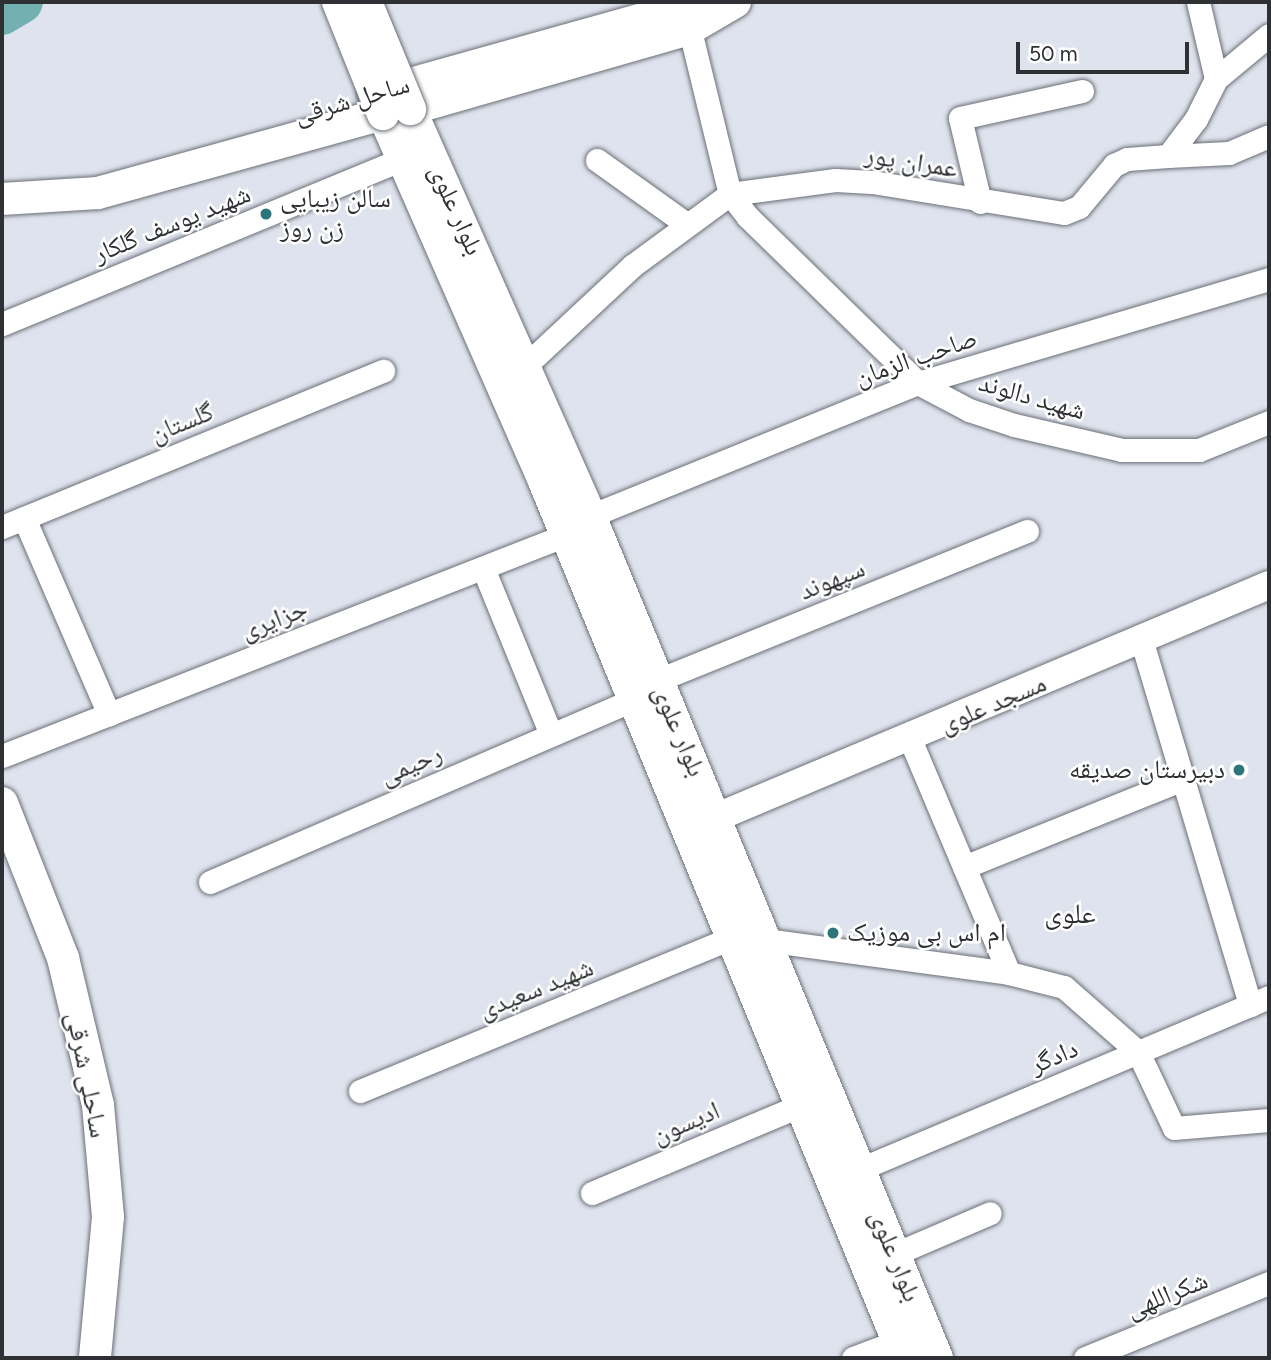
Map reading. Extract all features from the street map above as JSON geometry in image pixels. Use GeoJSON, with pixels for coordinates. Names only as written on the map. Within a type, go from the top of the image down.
{"type":"FeatureCollection","features":[{"type":"Feature","properties":{"kind":"main road"},"geometry":{"type":"LineString","coordinates":[[338,2],[397,112]]}},
{"type":"Feature","properties":{"kind":"main road"},"geometry":{"type":"LineString","coordinates":[[366,2],[397,112]]}},
{"type":"Feature","properties":{"kind":"main road"},"geometry":{"type":"LineString","coordinates":[[2,198],[98,193],[397,112],[692,12],[735,2]]}},
{"type":"Feature","properties":{"kind":"main road","name":"ساحل شرقی"},"geometry":{"type":"LineString","coordinates":[[2,198],[692,12]]}},
{"type":"Feature","properties":{"kind":"main road","name":"بلوار علوی"},"geometry":{"type":"LineString","coordinates":[[397,112],[402,159],[578,525],[646,690],[732,938],[902,1349]]}},
{"type":"Feature","properties":{"kind":"main road","name":"بلوار علوی"},"geometry":{"type":"LineString","coordinates":[[397,112],[526,365],[578,525]]}},
{"type":"Feature","properties":{"kind":"main road","name":"بلوار علوی"},"geometry":{"type":"LineString","coordinates":[[646,690],[715,818],[937,1358]]}},
{"type":"Feature","properties":{"kind":"main road","name":"ساحلی شرقی"},"geometry":{"type":"LineString","coordinates":[[2,803],[63,958],[98,1105],[108,1217],[95,1358]]}},
{"type":"Feature","properties":{"kind":"street"},"geometry":{"type":"LineString","coordinates":[[1198,2],[1216,79]]}},
{"type":"Feature","properties":{"kind":"street"},"geometry":{"type":"LineString","coordinates":[[692,12],[730,194]]}},
{"type":"Feature","properties":{"kind":"street"},"geometry":{"type":"LineString","coordinates":[[1168,156],[1196,119],[1216,79],[1269,35]]}},
{"type":"Feature","properties":{"kind":"street"},"geometry":{"type":"LineString","coordinates":[[981,202],[960,118],[1082,92]]}},
{"type":"Feature","properties":{"kind":"street","name":"عمران پور"},"geometry":{"type":"LineString","coordinates":[[526,365],[632,266],[685,223],[730,194],[847,181],[1064,213],[1079,207],[1114,165],[1127,159],[1229,153],[1269,136]]}},
{"type":"Feature","properties":{"kind":"street","name":"شهید یوسف گلکار"},"geometry":{"type":"LineString","coordinates":[[2,324],[402,159]]}},
{"type":"Feature","properties":{"kind":"street"},"geometry":{"type":"LineString","coordinates":[[597,160],[685,223]]}},
{"type":"Feature","properties":{"kind":"street","name":"شهید دالوند"},"geometry":{"type":"LineString","coordinates":[[730,194],[748,217],[918,383],[969,410],[1002,421],[1122,450],[1199,450],[1269,422]]}},
{"type":"Feature","properties":{"kind":"street","name":"صاحب الزمان"},"geometry":{"type":"LineString","coordinates":[[578,525],[918,383],[1269,279]]}},
{"type":"Feature","properties":{"kind":"street","name":"گلستان"},"geometry":{"type":"LineString","coordinates":[[2,527],[383,371]]}},
{"type":"Feature","properties":{"kind":"street"},"geometry":{"type":"LineString","coordinates":[[24,518],[108,715]]}},
{"type":"Feature","properties":{"kind":"street","name":"جزایری"},"geometry":{"type":"LineString","coordinates":[[2,756],[483,568],[578,525]]}},
{"type":"Feature","properties":{"kind":"street","name":"سپهوند"},"geometry":{"type":"LineString","coordinates":[[646,690],[1027,531]]}},
{"type":"Feature","properties":{"kind":"street"},"geometry":{"type":"LineString","coordinates":[[483,568],[551,735]]}},
{"type":"Feature","properties":{"kind":"street","name":"مسجد علوی"},"geometry":{"type":"LineString","coordinates":[[715,818],[1142,642],[1269,585]]}},
{"type":"Feature","properties":{"kind":"street"},"geometry":{"type":"LineString","coordinates":[[1142,642],[1183,779],[1260,1001]]}},
{"type":"Feature","properties":{"kind":"street","name":"رحیمی"},"geometry":{"type":"LineString","coordinates":[[210,882],[551,735],[646,690]]}},
{"type":"Feature","properties":{"kind":"street"},"geometry":{"type":"LineString","coordinates":[[910,739],[1009,973]]}},
{"type":"Feature","properties":{"kind":"street"},"geometry":{"type":"LineString","coordinates":[[964,867],[1183,779]]}},
{"type":"Feature","properties":{"kind":"street","name":"شهید سعیدی"},"geometry":{"type":"LineString","coordinates":[[360,1091],[732,938]]}},
{"type":"Feature","properties":{"kind":"street"},"geometry":{"type":"LineString","coordinates":[[765,940],[1009,973],[1064,987],[1138,1052],[1174,1128],[1269,1121]]}},
{"type":"Feature","properties":{"kind":"street","name":"دادگر"},"geometry":{"type":"LineString","coordinates":[[860,1169],[1260,1001]]}},
{"type":"Feature","properties":{"kind":"street","name":"ادیسون"},"geometry":{"type":"LineString","coordinates":[[592,1193],[801,1105]]}},
{"type":"Feature","properties":{"kind":"street"},"geometry":{"type":"LineString","coordinates":[[895,1254],[990,1213]]}},
{"type":"Feature","properties":{"kind":"street","name":"شکراللهی"},"geometry":{"type":"LineString","coordinates":[[1085,1358],[1269,1283]]}},
{"type":"Feature","properties":{"kind":"street"},"geometry":{"type":"LineString","coordinates":[[853,1358],[902,1349]]}},
{"type":"Feature","properties":{"kind":"waterway"},"geometry":{"type":"LineString","coordinates":[[2,14],[22,2]]}},
{"type":"Feature","properties":{"kind":"place","name":"سالن زیبایی زن روز"},"geometry":{"type":"Point","coordinates":[266,214]}},
{"type":"Feature","properties":{"kind":"place","name":"دبیرستان صدیقه"},"geometry":{"type":"Point","coordinates":[1239,770]}},
{"type":"Feature","properties":{"kind":"place","name":"ام اس بی موزیک"},"geometry":{"type":"Point","coordinates":[833,933]}},
{"type":"Feature","properties":{"kind":"district","name":"علوی"},"geometry":{"type":"Point","coordinates":[1070,913]}}]}
